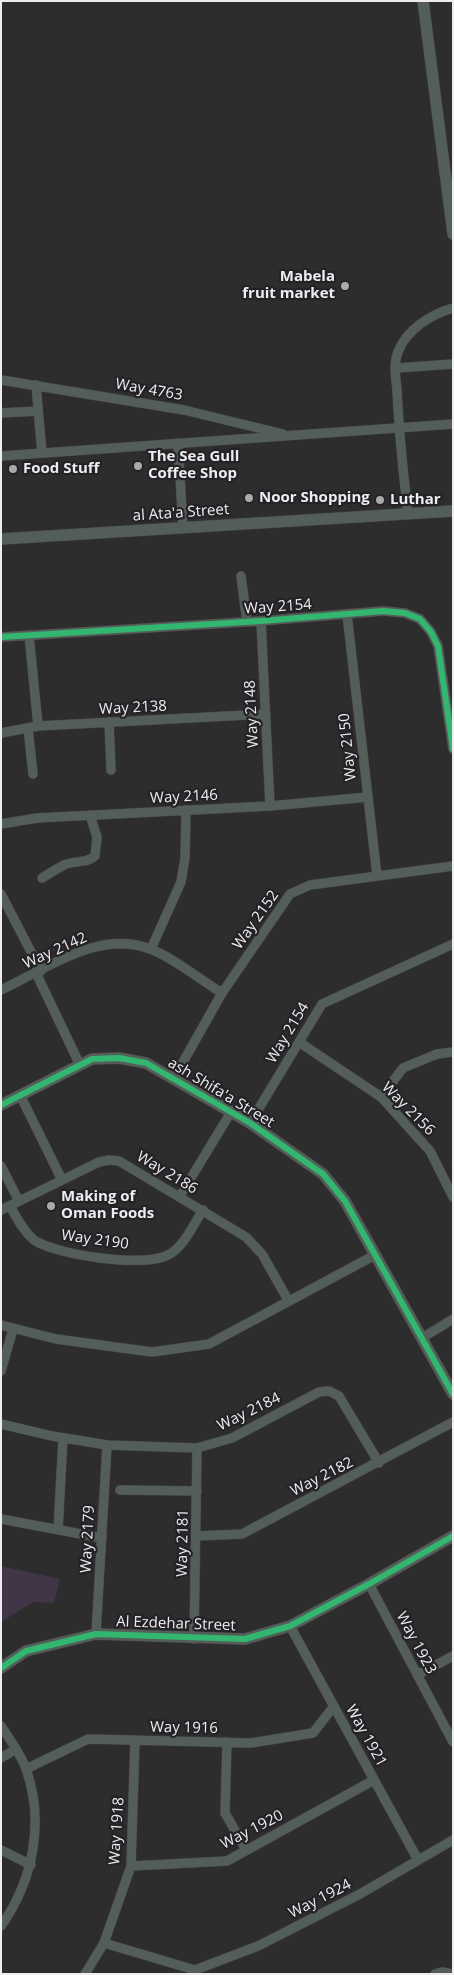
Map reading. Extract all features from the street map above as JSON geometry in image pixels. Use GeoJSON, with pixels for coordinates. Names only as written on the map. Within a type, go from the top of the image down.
{"type":"FeatureCollection","features":[{"type":"Feature","properties":{"kind":"street"},"geometry":{"type":"LineString","coordinates":[[423,1],[453,234]]}},
{"type":"Feature","properties":{"kind":"street"},"geometry":{"type":"LineString","coordinates":[[408,513],[398,428],[396,368],[398,353],[403,342],[419,325],[436,312],[453,308]]}},
{"type":"Feature","properties":{"kind":"street"},"geometry":{"type":"LineString","coordinates":[[396,368],[453,364]]}},
{"type":"Feature","properties":{"kind":"street","name":"Way 4763"},"geometry":{"type":"LineString","coordinates":[[1,380],[184,410],[290,436]]}},
{"type":"Feature","properties":{"kind":"street"},"geometry":{"type":"LineString","coordinates":[[36,385],[42,453]]}},
{"type":"Feature","properties":{"kind":"street"},"geometry":{"type":"LineString","coordinates":[[1,413],[38,411]]}},
{"type":"Feature","properties":{"kind":"street"},"geometry":{"type":"LineString","coordinates":[[1,456],[453,424]]}},
{"type":"Feature","properties":{"kind":"street"},"geometry":{"type":"LineString","coordinates":[[178,443],[182,528]]}},
{"type":"Feature","properties":{"kind":"street","name":"al Ata'a Street"},"geometry":{"type":"LineString","coordinates":[[1,539],[453,511]]}},
{"type":"Feature","properties":{"kind":"street"},"geometry":{"type":"LineString","coordinates":[[241,576],[247,622]]}},
{"type":"Feature","properties":{"kind":"street","name":"Way 2154"},"geometry":{"type":"LineString","coordinates":[[1,637],[262,622],[383,611],[405,614],[420,620],[431,632],[438,646],[449,695],[453,748]]}},
{"type":"Feature","properties":{"kind":"street","name":"Way 2150"},"geometry":{"type":"LineString","coordinates":[[347,614],[377,876]]}},
{"type":"Feature","properties":{"kind":"street","name":"Way 2148"},"geometry":{"type":"LineString","coordinates":[[262,622],[270,806]]}},
{"type":"Feature","properties":{"kind":"street"},"geometry":{"type":"LineString","coordinates":[[29,635],[38,726]]}},
{"type":"Feature","properties":{"kind":"street","name":"Way 2138"},"geometry":{"type":"LineString","coordinates":[[1,733],[38,726],[266,714]]}},
{"type":"Feature","properties":{"kind":"street"},"geometry":{"type":"LineString","coordinates":[[109,722],[111,770]]}},
{"type":"Feature","properties":{"kind":"street"},"geometry":{"type":"LineString","coordinates":[[28,728],[33,774]]}},
{"type":"Feature","properties":{"kind":"street","name":"Way 2146"},"geometry":{"type":"LineString","coordinates":[[1,824],[37,818],[270,806],[368,797]]}},
{"type":"Feature","properties":{"kind":"street"},"geometry":{"type":"LineString","coordinates":[[152,949],[181,882],[186,858],[186,810]]}},
{"type":"Feature","properties":{"kind":"street"},"geometry":{"type":"LineString","coordinates":[[42,878],[63,866],[89,861],[96,856],[97,837],[90,816]]}},
{"type":"Feature","properties":{"kind":"street","name":"Way 2152"},"geometry":{"type":"LineString","coordinates":[[174,1078],[222,993],[290,894],[310,885],[453,866]]}},
{"type":"Feature","properties":{"kind":"street"},"geometry":{"type":"LineString","coordinates":[[1,894],[39,972],[80,1065]]}},
{"type":"Feature","properties":{"kind":"street","name":"Way 2142"},"geometry":{"type":"LineString","coordinates":[[1,990],[87,949],[127,942],[152,949],[222,993]]}},
{"type":"Feature","properties":{"kind":"street","name":"Way 2154"},"geometry":{"type":"LineString","coordinates":[[250,1123],[322,1004],[453,944]]}},
{"type":"Feature","properties":{"kind":"street","name":"Way 2156"},"geometry":{"type":"LineString","coordinates":[[299,1042],[380,1097],[430,1151],[453,1197]]}},
{"type":"Feature","properties":{"kind":"street"},"geometry":{"type":"LineString","coordinates":[[380,1097],[403,1068],[437,1054],[453,1052]]}},
{"type":"Feature","properties":{"kind":"street","name":"ash Shifa'a Street"},"geometry":{"type":"LineString","coordinates":[[1,1105],[92,1059],[119,1058],[146,1063],[250,1123],[323,1174],[345,1201],[453,1394]]}},
{"type":"Feature","properties":{"kind":"street"},"geometry":{"type":"LineString","coordinates":[[20,1095],[62,1180]]}},
{"type":"Feature","properties":{"kind":"street"},"geometry":{"type":"LineString","coordinates":[[180,1196],[231,1112]]}},
{"type":"Feature","properties":{"kind":"street","name":"Way 2186"},"geometry":{"type":"LineString","coordinates":[[6,1208],[99,1162],[114,1160],[124,1162],[252,1242],[262,1254],[288,1300]]}},
{"type":"Feature","properties":{"kind":"street"},"geometry":{"type":"LineString","coordinates":[[1,1166],[19,1201]]}},
{"type":"Feature","properties":{"kind":"street","name":"Way 2190"},"geometry":{"type":"LineString","coordinates":[[6,1208],[25,1231],[44,1246],[75,1254],[122,1260],[158,1258],[168,1255],[179,1247],[203,1210]]}},
{"type":"Feature","properties":{"kind":"street"},"geometry":{"type":"LineString","coordinates":[[1,1325],[56,1339],[152,1352],[209,1344],[375,1255]]}},
{"type":"Feature","properties":{"kind":"street"},"geometry":{"type":"LineString","coordinates":[[422,1338],[453,1319]]}},
{"type":"Feature","properties":{"kind":"street"},"geometry":{"type":"LineString","coordinates":[[1,1371],[13,1329]]}},
{"type":"Feature","properties":{"kind":"street","name":"Way 2184"},"geometry":{"type":"LineString","coordinates":[[1,1424],[63,1438],[108,1445],[197,1448],[232,1438],[319,1392],[329,1391],[339,1396],[379,1463]]}},
{"type":"Feature","properties":{"kind":"street","name":"Way 2182"},"geometry":{"type":"LineString","coordinates":[[197,1536],[242,1534],[379,1463],[453,1422]]}},
{"type":"Feature","properties":{"kind":"street"},"geometry":{"type":"LineString","coordinates":[[58,1530],[63,1438]]}},
{"type":"Feature","properties":{"kind":"street","name":"Way 2179"},"geometry":{"type":"LineString","coordinates":[[96,1634],[108,1445]]}},
{"type":"Feature","properties":{"kind":"street","name":"Way 2181"},"geometry":{"type":"LineString","coordinates":[[194,1638],[197,1448]]}},
{"type":"Feature","properties":{"kind":"street"},"geometry":{"type":"LineString","coordinates":[[120,1490],[197,1491]]}},
{"type":"Feature","properties":{"kind":"street"},"geometry":{"type":"LineString","coordinates":[[1,1519],[102,1538]]}},
{"type":"Feature","properties":{"kind":"street","name":"Al Ezdehar Street"},"geometry":{"type":"LineString","coordinates":[[1,1668],[26,1651],[96,1634],[245,1639],[290,1626],[453,1536]]}},
{"type":"Feature","properties":{"kind":"street","name":"Way 1923"},"geometry":{"type":"LineString","coordinates":[[369,1584],[453,1742]]}},
{"type":"Feature","properties":{"kind":"street","name":"Way 1921"},"geometry":{"type":"LineString","coordinates":[[290,1626],[418,1860]]}},
{"type":"Feature","properties":{"kind":"street"},"geometry":{"type":"LineString","coordinates":[[417,1675],[453,1656]]}},
{"type":"Feature","properties":{"kind":"street","name":"Way 1916"},"geometry":{"type":"LineString","coordinates":[[26,1769],[88,1740],[250,1743],[313,1732],[334,1706]]}},
{"type":"Feature","properties":{"kind":"street"},"geometry":{"type":"LineString","coordinates":[[1,1726],[26,1769],[36,1810],[32,1865],[15,1907],[1,1926]]}},
{"type":"Feature","properties":{"kind":"street","name":"Way 1918"},"geometry":{"type":"LineString","coordinates":[[84,1974],[104,1943],[131,1866],[135,1740]]}},
{"type":"Feature","properties":{"kind":"street"},"geometry":{"type":"LineString","coordinates":[[227,1742],[224,1813],[246,1850]]}},
{"type":"Feature","properties":{"kind":"street"},"geometry":{"type":"LineString","coordinates":[[1,1758],[16,1749]]}},
{"type":"Feature","properties":{"kind":"street","name":"Way 1920"},"geometry":{"type":"LineString","coordinates":[[131,1866],[227,1861],[374,1780]]}},
{"type":"Feature","properties":{"kind":"street","name":"Way 1924"},"geometry":{"type":"LineString","coordinates":[[104,1943],[194,1972],[258,1946],[360,1894],[453,1840]]}},
{"type":"Feature","properties":{"kind":"street"},"geometry":{"type":"LineString","coordinates":[[1,1850],[32,1865]]}},
{"type":"Feature","properties":{"kind":"street"},"geometry":{"type":"LineString","coordinates":[[435,1974],[442,1972],[452,1974]]}},
{"type":"Feature","properties":{"kind":"shaded area"},"geometry":{"type":"Polygon","coordinates":[[[1,1566],[60,1579],[54,1603],[33,1602],[1,1622],[1,1566]]]}},
{"type":"Feature","properties":{"kind":"cycle path"},"geometry":{"type":"LineString","coordinates":[[1,637],[261,621],[383,611],[405,613],[420,619],[431,632],[438,646],[453,749]]}},
{"type":"Feature","properties":{"kind":"cycle path"},"geometry":{"type":"LineString","coordinates":[[1,1105],[92,1059],[119,1058],[146,1063],[250,1123],[323,1174],[345,1201],[453,1394]]}},
{"type":"Feature","properties":{"kind":"cycle path"},"geometry":{"type":"LineString","coordinates":[[1,1668],[26,1651],[96,1634],[245,1639],[290,1626],[453,1536]]}},
{"type":"Feature","properties":{"kind":"place","name":"Mabela fruit market"},"geometry":{"type":"Point","coordinates":[345,286]}},
{"type":"Feature","properties":{"kind":"place","name":"The Sea Gull Coffee Shop"},"geometry":{"type":"Point","coordinates":[138,466]}},
{"type":"Feature","properties":{"kind":"place","name":"Food Stuff"},"geometry":{"type":"Point","coordinates":[13,469]}},
{"type":"Feature","properties":{"kind":"place","name":"Noor Shopping"},"geometry":{"type":"Point","coordinates":[249,498]}},
{"type":"Feature","properties":{"kind":"place","name":"Luthar"},"geometry":{"type":"Point","coordinates":[380,500]}},
{"type":"Feature","properties":{"kind":"place","name":"Making of Oman Foods"},"geometry":{"type":"Point","coordinates":[51,1206]}}]}
